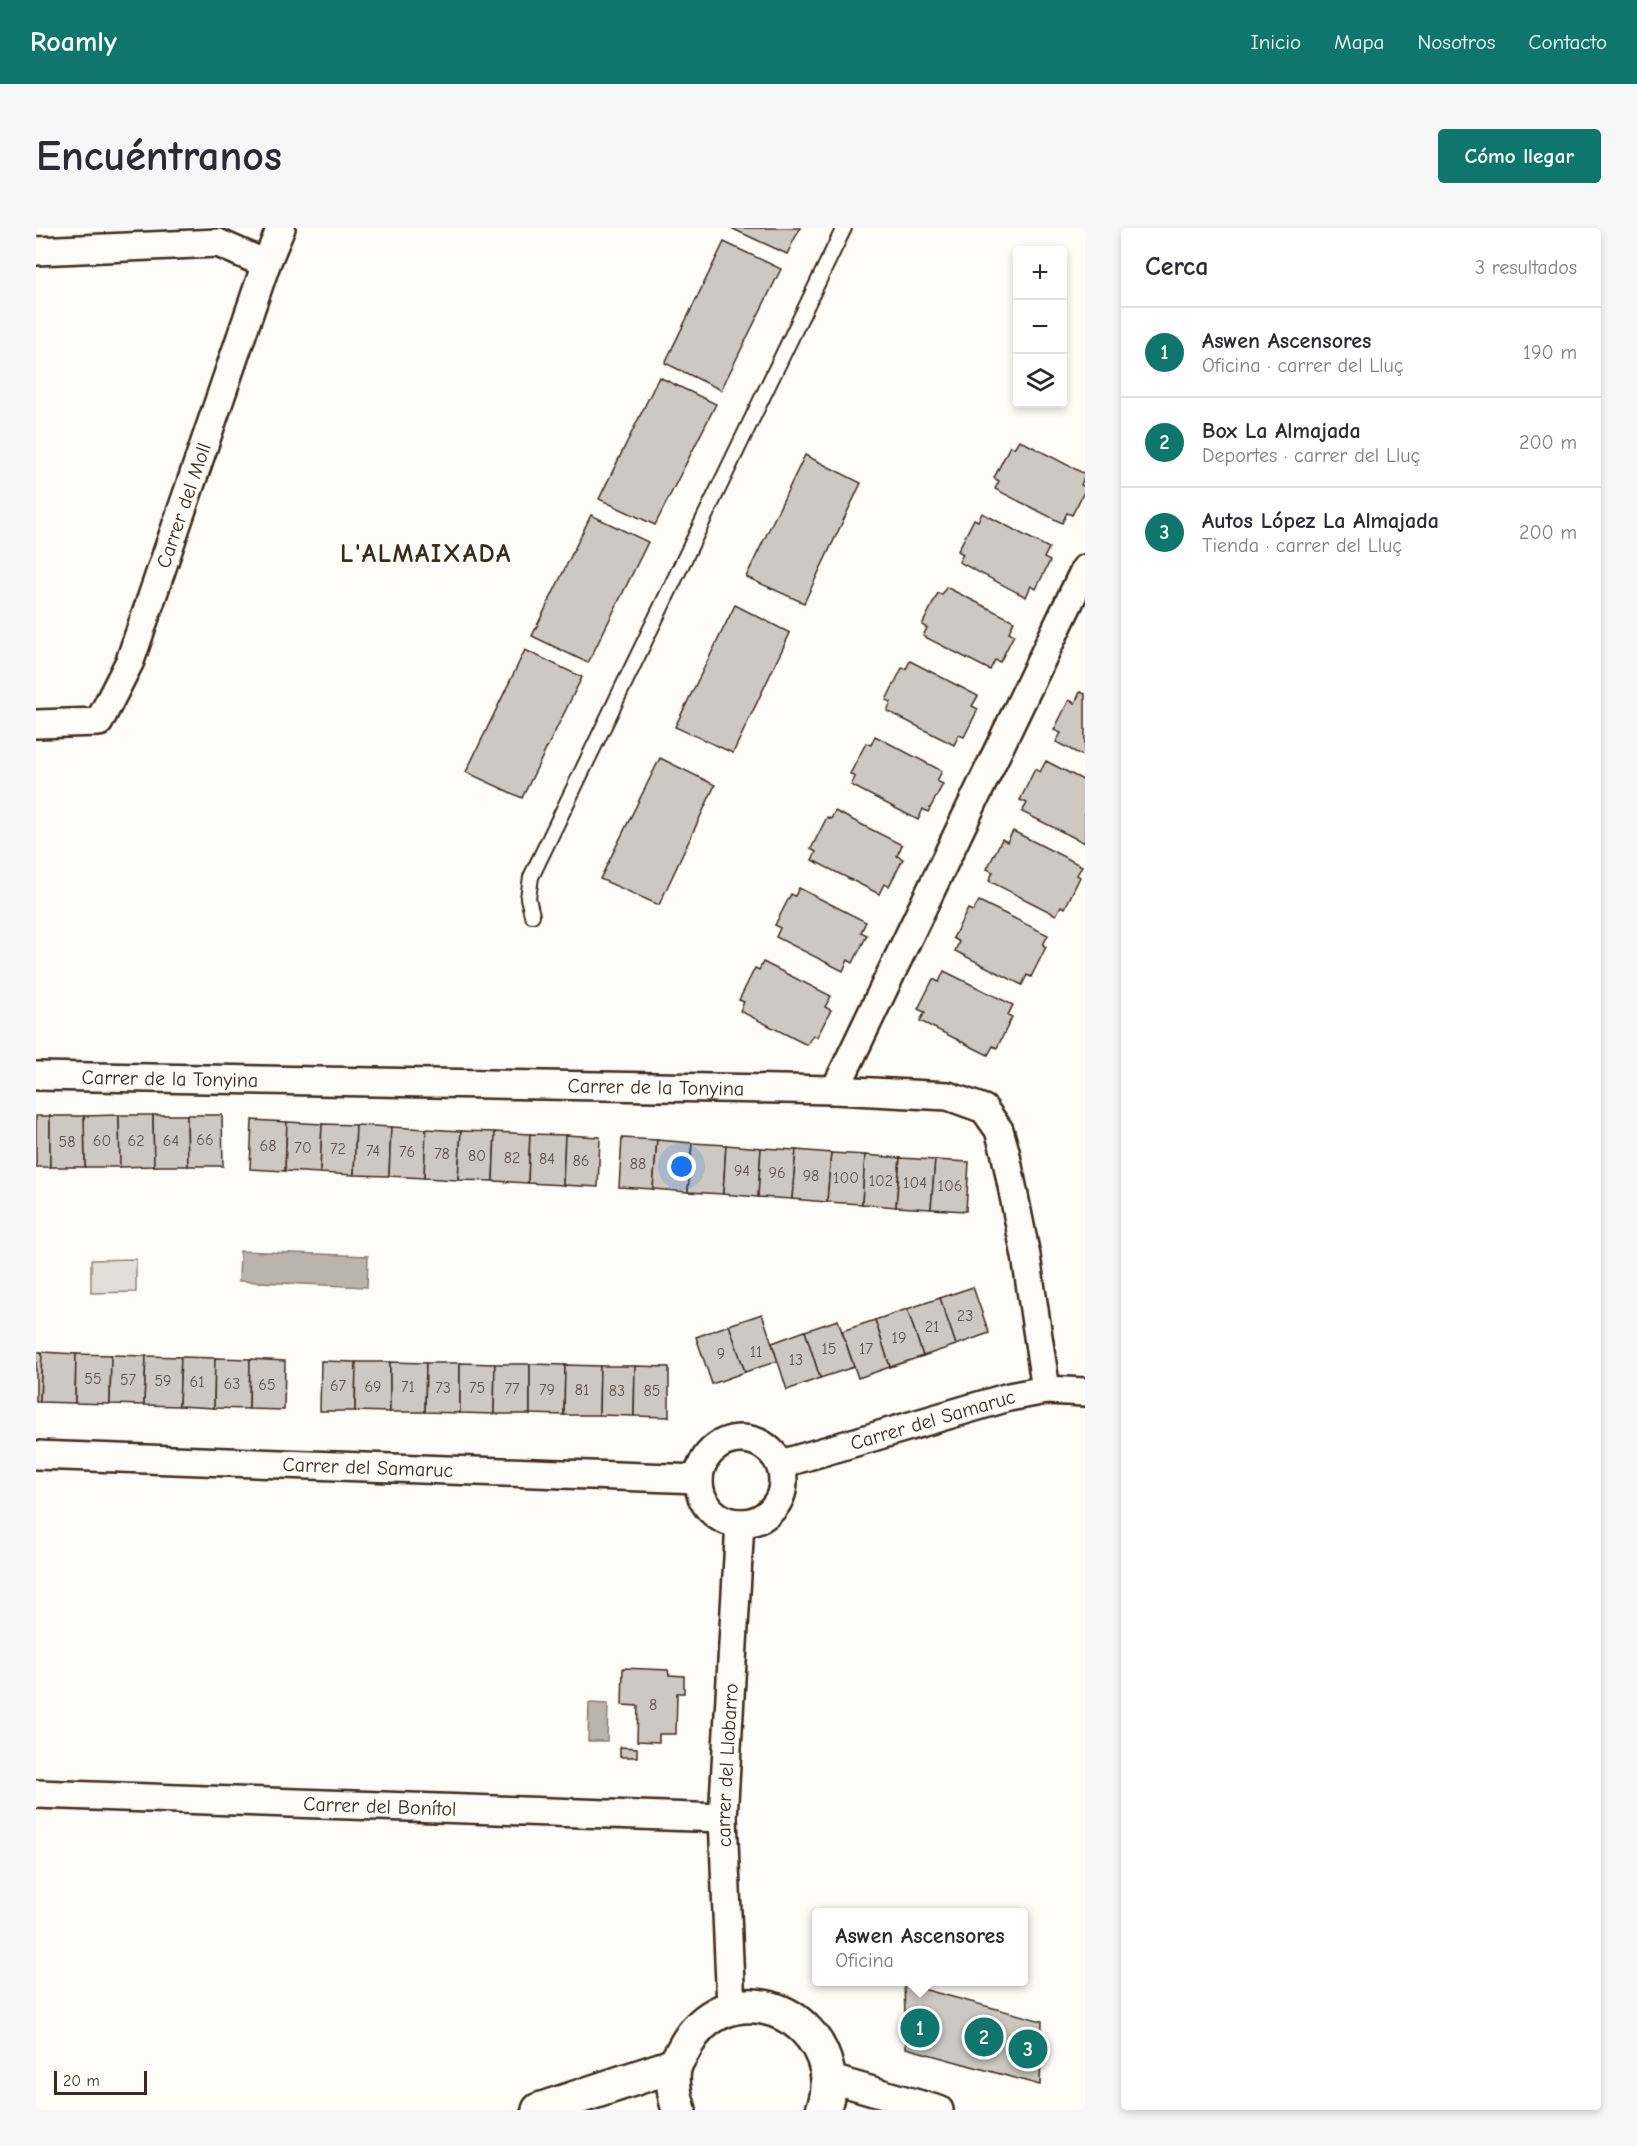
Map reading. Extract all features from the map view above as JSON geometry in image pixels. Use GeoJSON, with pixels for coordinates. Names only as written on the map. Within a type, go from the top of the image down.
{"type":"FeatureCollection","features":[{"type":"Feature","properties":{"kind":"main road"},"geometry":{"type":"LineString","coordinates":[[678,2110],[675,2095],[675,2065],[690,2038],[708,2018],[731,2008],[754,2005],[776,2010],[796,2020],[813,2036],[824,2056],[828,2078],[823,2110]]}},
{"type":"Feature","properties":{"kind":"main road"},"geometry":{"type":"LineString","coordinates":[[539,2110],[675,2065]]}},
{"type":"Feature","properties":{"kind":"street","name":"Carrer del Moll"},"geometry":{"type":"LineString","coordinates":[[36,724],[99,722],[125,671],[266,264],[281,228]]}},
{"type":"Feature","properties":{"kind":"street"},"geometry":{"type":"LineString","coordinates":[[36,251],[218,243],[266,264]]}},
{"type":"Feature","properties":{"kind":"street"},"geometry":{"type":"LineString","coordinates":[[836,1090],[1085,569]]}},
{"type":"Feature","properties":{"kind":"street","name":"Carrer de la Tonyina"},"geometry":{"type":"LineString","coordinates":[[36,1076],[836,1090],[948,1096],[984,1109],[999,1130],[1026,1256],[1046,1390]]}},
{"type":"Feature","properties":{"kind":"street","name":"Carrer del Samaruc"},"geometry":{"type":"LineString","coordinates":[[781,1464],[1010,1396],[1046,1390],[1085,1392]]}},
{"type":"Feature","properties":{"kind":"street"},"geometry":{"type":"LineString","coordinates":[[734,1438],[748,1438],[762,1443],[773,1452],[781,1464],[784,1478],[782,1492],[776,1505],[766,1515],[753,1521],[740,1523],[727,1521],[715,1514],[706,1504],[700,1492],[699,1479],[702,1465],[709,1452],[734,1438]]}},
{"type":"Feature","properties":{"kind":"street","name":"Carrer del Samaruc"},"geometry":{"type":"LineString","coordinates":[[36,1455],[699,1479]]}},
{"type":"Feature","properties":{"kind":"street","name":"carrer del Llobarro"},"geometry":{"type":"LineString","coordinates":[[731,2008],[723,1818],[740,1523]]}},
{"type":"Feature","properties":{"kind":"street","name":"Carrer del Bonítol"},"geometry":{"type":"LineString","coordinates":[[36,1794],[723,1818]]}},
{"type":"Feature","properties":{"kind":"street"},"geometry":{"type":"LineString","coordinates":[[828,2078],[939,2110]]}},
{"type":"Feature","properties":{"kind":"lane"},"geometry":{"type":"LineString","coordinates":[[532,915],[528,898],[531,877],[844,228]]}},
{"type":"Feature","properties":{"kind":"shaded area"},"geometry":{"type":"Polygon","coordinates":[[[240,1251],[368,1256],[367,1287],[239,1281],[240,1251]]]}},
{"type":"Feature","properties":{"kind":"shaded area"},"geometry":{"type":"Polygon","coordinates":[[[136,1259],[136,1292],[91,1293],[91,1260],[136,1259]]]}},
{"type":"Feature","properties":{"kind":"shaded area"},"geometry":{"type":"Polygon","coordinates":[[[589,1703],[608,1704],[607,1741],[588,1741],[589,1703]]]}},
{"type":"Feature","properties":{"kind":"building"},"geometry":{"type":"Polygon","coordinates":[[[731,228],[800,228],[787,254],[731,228]]]}},
{"type":"Feature","properties":{"kind":"building"},"geometry":{"type":"Polygon","coordinates":[[[724,242],[781,269],[721,390],[665,363],[724,242]]]}},
{"type":"Feature","properties":{"kind":"building"},"geometry":{"type":"Polygon","coordinates":[[[659,377],[716,404],[655,525],[599,499],[659,377]]]}},
{"type":"Feature","properties":{"kind":"building"},"geometry":{"type":"Polygon","coordinates":[[[1019,440],[1085,474],[1081,485],[1085,487],[1085,490],[1072,515],[1067,513],[1062,523],[995,489],[999,481],[994,478],[1010,446],[1014,448],[1019,440]]]}},
{"type":"Feature","properties":{"kind":"building"},"geometry":{"type":"Polygon","coordinates":[[[805,455],[861,483],[804,603],[746,577],[805,455]]]}},
{"type":"Feature","properties":{"kind":"building"},"geometry":{"type":"Polygon","coordinates":[[[982,513],[1049,548],[1044,558],[1050,561],[1036,589],[1031,586],[1026,597],[959,562],[963,554],[958,551],[974,519],[978,521],[982,513]]]}},
{"type":"Feature","properties":{"kind":"building"},"geometry":{"type":"Polygon","coordinates":[[[591,515],[648,542],[588,663],[532,636],[591,515]]]}},
{"type":"Feature","properties":{"kind":"building"},"geometry":{"type":"Polygon","coordinates":[[[946,587],[1014,621],[1009,632],[1014,635],[1000,662],[995,660],[990,670],[923,636],[927,628],[922,625],[938,593],[942,595],[946,587]]]}},
{"type":"Feature","properties":{"kind":"building"},"geometry":{"type":"Polygon","coordinates":[[[735,605],[790,633],[733,753],[675,727],[735,605]]]}},
{"type":"Feature","properties":{"kind":"building"},"geometry":{"type":"Polygon","coordinates":[[[525,650],[582,677],[522,798],[466,772],[525,650]]]}},
{"type":"Feature","properties":{"kind":"building"},"geometry":{"type":"Polygon","coordinates":[[[910,661],[978,696],[972,706],[978,709],[964,737],[959,735],[954,745],[887,711],[891,702],[886,700],[902,668],[906,669],[910,661]]]}},
{"type":"Feature","properties":{"kind":"building"},"geometry":{"type":"Polygon","coordinates":[[[1080,692],[1085,694],[1085,757],[1056,742],[1061,733],[1054,730],[1069,700],[1075,703],[1080,692]]]}},
{"type":"Feature","properties":{"kind":"building"},"geometry":{"type":"Polygon","coordinates":[[[875,736],[942,771],[937,781],[943,784],[928,812],[923,809],[918,820],[851,785],[855,777],[850,774],[866,743],[871,745],[875,736]]]}},
{"type":"Feature","properties":{"kind":"building"},"geometry":{"type":"Polygon","coordinates":[[[660,758],[715,785],[659,905],[600,879],[660,758]]]}},
{"type":"Feature","properties":{"kind":"building"},"geometry":{"type":"Polygon","coordinates":[[[1046,761],[1085,781],[1085,843],[1022,812],[1027,803],[1020,800],[1035,769],[1040,772],[1046,761]]]}},
{"type":"Feature","properties":{"kind":"building"},"geometry":{"type":"Polygon","coordinates":[[[835,811],[902,845],[897,856],[903,859],[889,886],[884,884],[879,894],[812,860],[816,852],[811,849],[827,817],[831,819],[835,811]]]}},
{"type":"Feature","properties":{"kind":"building"},"geometry":{"type":"Polygon","coordinates":[[[1013,831],[1082,866],[1077,875],[1080,877],[1065,908],[1061,906],[1056,915],[989,881],[993,872],[987,869],[1002,839],[1007,842],[1013,831]]]}},
{"type":"Feature","properties":{"kind":"building"},"geometry":{"type":"Polygon","coordinates":[[[799,888],[866,922],[861,932],[867,935],[853,963],[848,960],[843,971],[776,937],[780,928],[775,925],[791,894],[795,896],[799,888]]]}},
{"type":"Feature","properties":{"kind":"building"},"geometry":{"type":"Polygon","coordinates":[[[979,901],[1048,935],[1043,945],[1046,947],[1031,977],[1027,975],[1022,985],[955,951],[959,942],[953,938],[968,909],[973,911],[979,901]]]}},
{"type":"Feature","properties":{"kind":"building"},"geometry":{"type":"Polygon","coordinates":[[[763,962],[831,996],[825,1007],[831,1010],[817,1037],[813,1035],[807,1045],[740,1011],[744,1002],[739,1000],[755,968],[759,970],[763,962]]]}},
{"type":"Feature","properties":{"kind":"building"},"geometry":{"type":"Polygon","coordinates":[[[944,971],[1013,1005],[1008,1015],[1012,1017],[997,1048],[993,1046],[988,1055],[920,1021],[925,1012],[918,1009],[933,979],[939,982],[944,971]]]}},
{"type":"Feature","properties":{"kind":"building"},"geometry":{"type":"Polygon","coordinates":[[[119,1115],[120,1167],[85,1167],[84,1116],[119,1115]]]}},
{"type":"Feature","properties":{"kind":"building"},"geometry":{"type":"Polygon","coordinates":[[[119,1115],[153,1115],[154,1166],[120,1167],[119,1115]]]}},
{"type":"Feature","properties":{"kind":"building"},"geometry":{"type":"Polygon","coordinates":[[[153,1115],[187,1115],[188,1166],[154,1166],[153,1115]]]}},
{"type":"Feature","properties":{"kind":"building"},"geometry":{"type":"Polygon","coordinates":[[[187,1115],[222,1115],[223,1166],[188,1166],[187,1115]]]}},
{"type":"Feature","properties":{"kind":"building"},"geometry":{"type":"Polygon","coordinates":[[[36,1116],[50,1116],[50,1167],[36,1167],[36,1116]]]}},
{"type":"Feature","properties":{"kind":"building"},"geometry":{"type":"Polygon","coordinates":[[[50,1116],[84,1116],[85,1167],[50,1167],[50,1116]]]}},
{"type":"Feature","properties":{"kind":"building"},"geometry":{"type":"Polygon","coordinates":[[[252,1120],[287,1122],[285,1171],[250,1169],[252,1120]]]}},
{"type":"Feature","properties":{"kind":"building"},"geometry":{"type":"Polygon","coordinates":[[[287,1122],[322,1124],[320,1173],[285,1171],[287,1122]]]}},
{"type":"Feature","properties":{"kind":"building"},"geometry":{"type":"Polygon","coordinates":[[[322,1124],[356,1125],[354,1175],[320,1173],[322,1124]]]}},
{"type":"Feature","properties":{"kind":"building"},"geometry":{"type":"Polygon","coordinates":[[[356,1125],[391,1127],[389,1176],[354,1175],[356,1125]]]}},
{"type":"Feature","properties":{"kind":"building"},"geometry":{"type":"Polygon","coordinates":[[[391,1127],[426,1129],[424,1178],[389,1176],[391,1127]]]}},
{"type":"Feature","properties":{"kind":"building"},"geometry":{"type":"Polygon","coordinates":[[[426,1129],[461,1131],[458,1180],[424,1178],[426,1129]]]}},
{"type":"Feature","properties":{"kind":"building"},"geometry":{"type":"Polygon","coordinates":[[[461,1131],[495,1132],[493,1181],[458,1180],[461,1131]]]}},
{"type":"Feature","properties":{"kind":"building"},"geometry":{"type":"Polygon","coordinates":[[[495,1132],[530,1134],[528,1183],[493,1181],[495,1132]]]}},
{"type":"Feature","properties":{"kind":"building"},"geometry":{"type":"Polygon","coordinates":[[[530,1134],[565,1135],[563,1185],[528,1183],[530,1134]]]}},
{"type":"Feature","properties":{"kind":"building"},"geometry":{"type":"Polygon","coordinates":[[[565,1135],[600,1137],[598,1187],[563,1185],[565,1135]]]}},
{"type":"Feature","properties":{"kind":"building"},"geometry":{"type":"Polygon","coordinates":[[[622,1138],[657,1140],[653,1189],[619,1187],[622,1138]]]}},
{"type":"Feature","properties":{"kind":"building"},"geometry":{"type":"Polygon","coordinates":[[[657,1140],[692,1143],[688,1192],[653,1189],[657,1140]]]}},
{"type":"Feature","properties":{"kind":"building"},"geometry":{"type":"Polygon","coordinates":[[[692,1143],[726,1145],[723,1194],[688,1192],[692,1143]]]}},
{"type":"Feature","properties":{"kind":"building"},"geometry":{"type":"Polygon","coordinates":[[[726,1145],[761,1148],[758,1197],[723,1194],[726,1145]]]}},
{"type":"Feature","properties":{"kind":"building"},"geometry":{"type":"Polygon","coordinates":[[[761,1148],[796,1150],[792,1199],[758,1197],[761,1148]]]}},
{"type":"Feature","properties":{"kind":"building"},"geometry":{"type":"Polygon","coordinates":[[[796,1150],[831,1153],[827,1202],[792,1199],[796,1150]]]}},
{"type":"Feature","properties":{"kind":"building"},"geometry":{"type":"Polygon","coordinates":[[[831,1153],[865,1155],[862,1204],[827,1202],[831,1153]]]}},
{"type":"Feature","properties":{"kind":"building"},"geometry":{"type":"Polygon","coordinates":[[[865,1155],[900,1158],[896,1207],[862,1204],[865,1155]]]}},
{"type":"Feature","properties":{"kind":"building"},"geometry":{"type":"Polygon","coordinates":[[[900,1158],[935,1160],[931,1209],[896,1207],[900,1158]]]}},
{"type":"Feature","properties":{"kind":"building"},"geometry":{"type":"Polygon","coordinates":[[[935,1160],[969,1162],[966,1211],[931,1209],[935,1160]]]}},
{"type":"Feature","properties":{"kind":"building"},"geometry":{"type":"Polygon","coordinates":[[[973,1287],[989,1333],[956,1345],[940,1298],[973,1287]]]}},
{"type":"Feature","properties":{"kind":"building"},"geometry":{"type":"Polygon","coordinates":[[[940,1298],[956,1345],[923,1356],[907,1309],[940,1298]]]}},
{"type":"Feature","properties":{"kind":"building"},"geometry":{"type":"Polygon","coordinates":[[[907,1309],[923,1356],[890,1367],[875,1320],[907,1309]]]}},
{"type":"Feature","properties":{"kind":"building"},"geometry":{"type":"Polygon","coordinates":[[[762,1314],[778,1361],[745,1372],[729,1325],[762,1314]]]}},
{"type":"Feature","properties":{"kind":"building"},"geometry":{"type":"Polygon","coordinates":[[[838,1320],[854,1367],[820,1378],[805,1331],[838,1320]]]}},
{"type":"Feature","properties":{"kind":"building"},"geometry":{"type":"Polygon","coordinates":[[[875,1320],[890,1367],[858,1378],[842,1331],[875,1320]]]}},
{"type":"Feature","properties":{"kind":"building"},"geometry":{"type":"Polygon","coordinates":[[[729,1325],[745,1372],[712,1384],[696,1337],[729,1325]]]}},
{"type":"Feature","properties":{"kind":"building"},"geometry":{"type":"Polygon","coordinates":[[[805,1331],[820,1378],[787,1390],[772,1343],[805,1331]]]}},
{"type":"Feature","properties":{"kind":"building"},"geometry":{"type":"Polygon","coordinates":[[[36,1352],[42,1352],[40,1402],[36,1402],[36,1352]]]}},
{"type":"Feature","properties":{"kind":"building"},"geometry":{"type":"Polygon","coordinates":[[[42,1352],[76,1354],[75,1403],[40,1402],[42,1352]]]}},
{"type":"Feature","properties":{"kind":"building"},"geometry":{"type":"Polygon","coordinates":[[[76,1354],[111,1355],[110,1404],[75,1403],[76,1354]]]}},
{"type":"Feature","properties":{"kind":"building"},"geometry":{"type":"Polygon","coordinates":[[[111,1355],[146,1356],[144,1405],[110,1404],[111,1355]]]}},
{"type":"Feature","properties":{"kind":"building"},"geometry":{"type":"Polygon","coordinates":[[[146,1356],[181,1357],[179,1406],[144,1405],[146,1356]]]}},
{"type":"Feature","properties":{"kind":"building"},"geometry":{"type":"Polygon","coordinates":[[[181,1357],[215,1358],[214,1408],[179,1406],[181,1357]]]}},
{"type":"Feature","properties":{"kind":"building"},"geometry":{"type":"Polygon","coordinates":[[[215,1358],[250,1359],[249,1409],[214,1408],[215,1358]]]}},
{"type":"Feature","properties":{"kind":"building"},"geometry":{"type":"Polygon","coordinates":[[[250,1359],[285,1361],[284,1410],[249,1409],[250,1359]]]}},
{"type":"Feature","properties":{"kind":"building"},"geometry":{"type":"Polygon","coordinates":[[[321,1361],[356,1362],[355,1411],[320,1411],[321,1361]]]}},
{"type":"Feature","properties":{"kind":"building"},"geometry":{"type":"Polygon","coordinates":[[[356,1362],[390,1362],[390,1412],[355,1411],[356,1362]]]}},
{"type":"Feature","properties":{"kind":"building"},"geometry":{"type":"Polygon","coordinates":[[[390,1362],[426,1363],[425,1412],[390,1412],[390,1362]]]}},
{"type":"Feature","properties":{"kind":"building"},"geometry":{"type":"Polygon","coordinates":[[[426,1363],[460,1363],[460,1413],[425,1412],[426,1363]]]}},
{"type":"Feature","properties":{"kind":"building"},"geometry":{"type":"Polygon","coordinates":[[[460,1363],[495,1364],[494,1414],[460,1413],[460,1363]]]}},
{"type":"Feature","properties":{"kind":"building"},"geometry":{"type":"Polygon","coordinates":[[[495,1364],[530,1364],[530,1414],[494,1414],[495,1364]]]}},
{"type":"Feature","properties":{"kind":"building"},"geometry":{"type":"Polygon","coordinates":[[[530,1364],[565,1365],[564,1415],[530,1414],[530,1364]]]}},
{"type":"Feature","properties":{"kind":"building"},"geometry":{"type":"Polygon","coordinates":[[[565,1365],[600,1366],[599,1415],[564,1415],[565,1365]]]}},
{"type":"Feature","properties":{"kind":"building"},"geometry":{"type":"Polygon","coordinates":[[[600,1366],[635,1366],[634,1416],[599,1415],[600,1366]]]}},
{"type":"Feature","properties":{"kind":"building"},"geometry":{"type":"Polygon","coordinates":[[[635,1366],[669,1367],[669,1417],[634,1416],[635,1366]]]}},
{"type":"Feature","properties":{"kind":"building"},"geometry":{"type":"Polygon","coordinates":[[[623,1668],[668,1670],[669,1675],[684,1676],[684,1693],[677,1693],[676,1734],[659,1734],[659,1742],[637,1741],[638,1706],[622,1705],[623,1668]]]}},
{"type":"Feature","properties":{"kind":"building"},"geometry":{"type":"Polygon","coordinates":[[[620,1747],[637,1748],[637,1757],[620,1757],[620,1747]]]}},
{"type":"Feature","properties":{"kind":"building"},"geometry":{"type":"Polygon","coordinates":[[[904,1986],[911,1986],[1042,2021],[1040,2085],[906,2048],[904,1986]]]}},
{"type":"Feature","properties":{"kind":"place","name":"Aswen Ascensores"},"geometry":{"type":"Point","coordinates":[920,2028]}},
{"type":"Feature","properties":{"kind":"place","name":"Box La Almajada"},"geometry":{"type":"Point","coordinates":[984,2037]}},
{"type":"Feature","properties":{"kind":"place","name":"Autos López La Almajada"},"geometry":{"type":"Point","coordinates":[1028,2049]}},
{"type":"Feature","properties":{"kind":"district","name":"L'ALMAIXADA"},"geometry":{"type":"Point","coordinates":[426,554]}}]}
